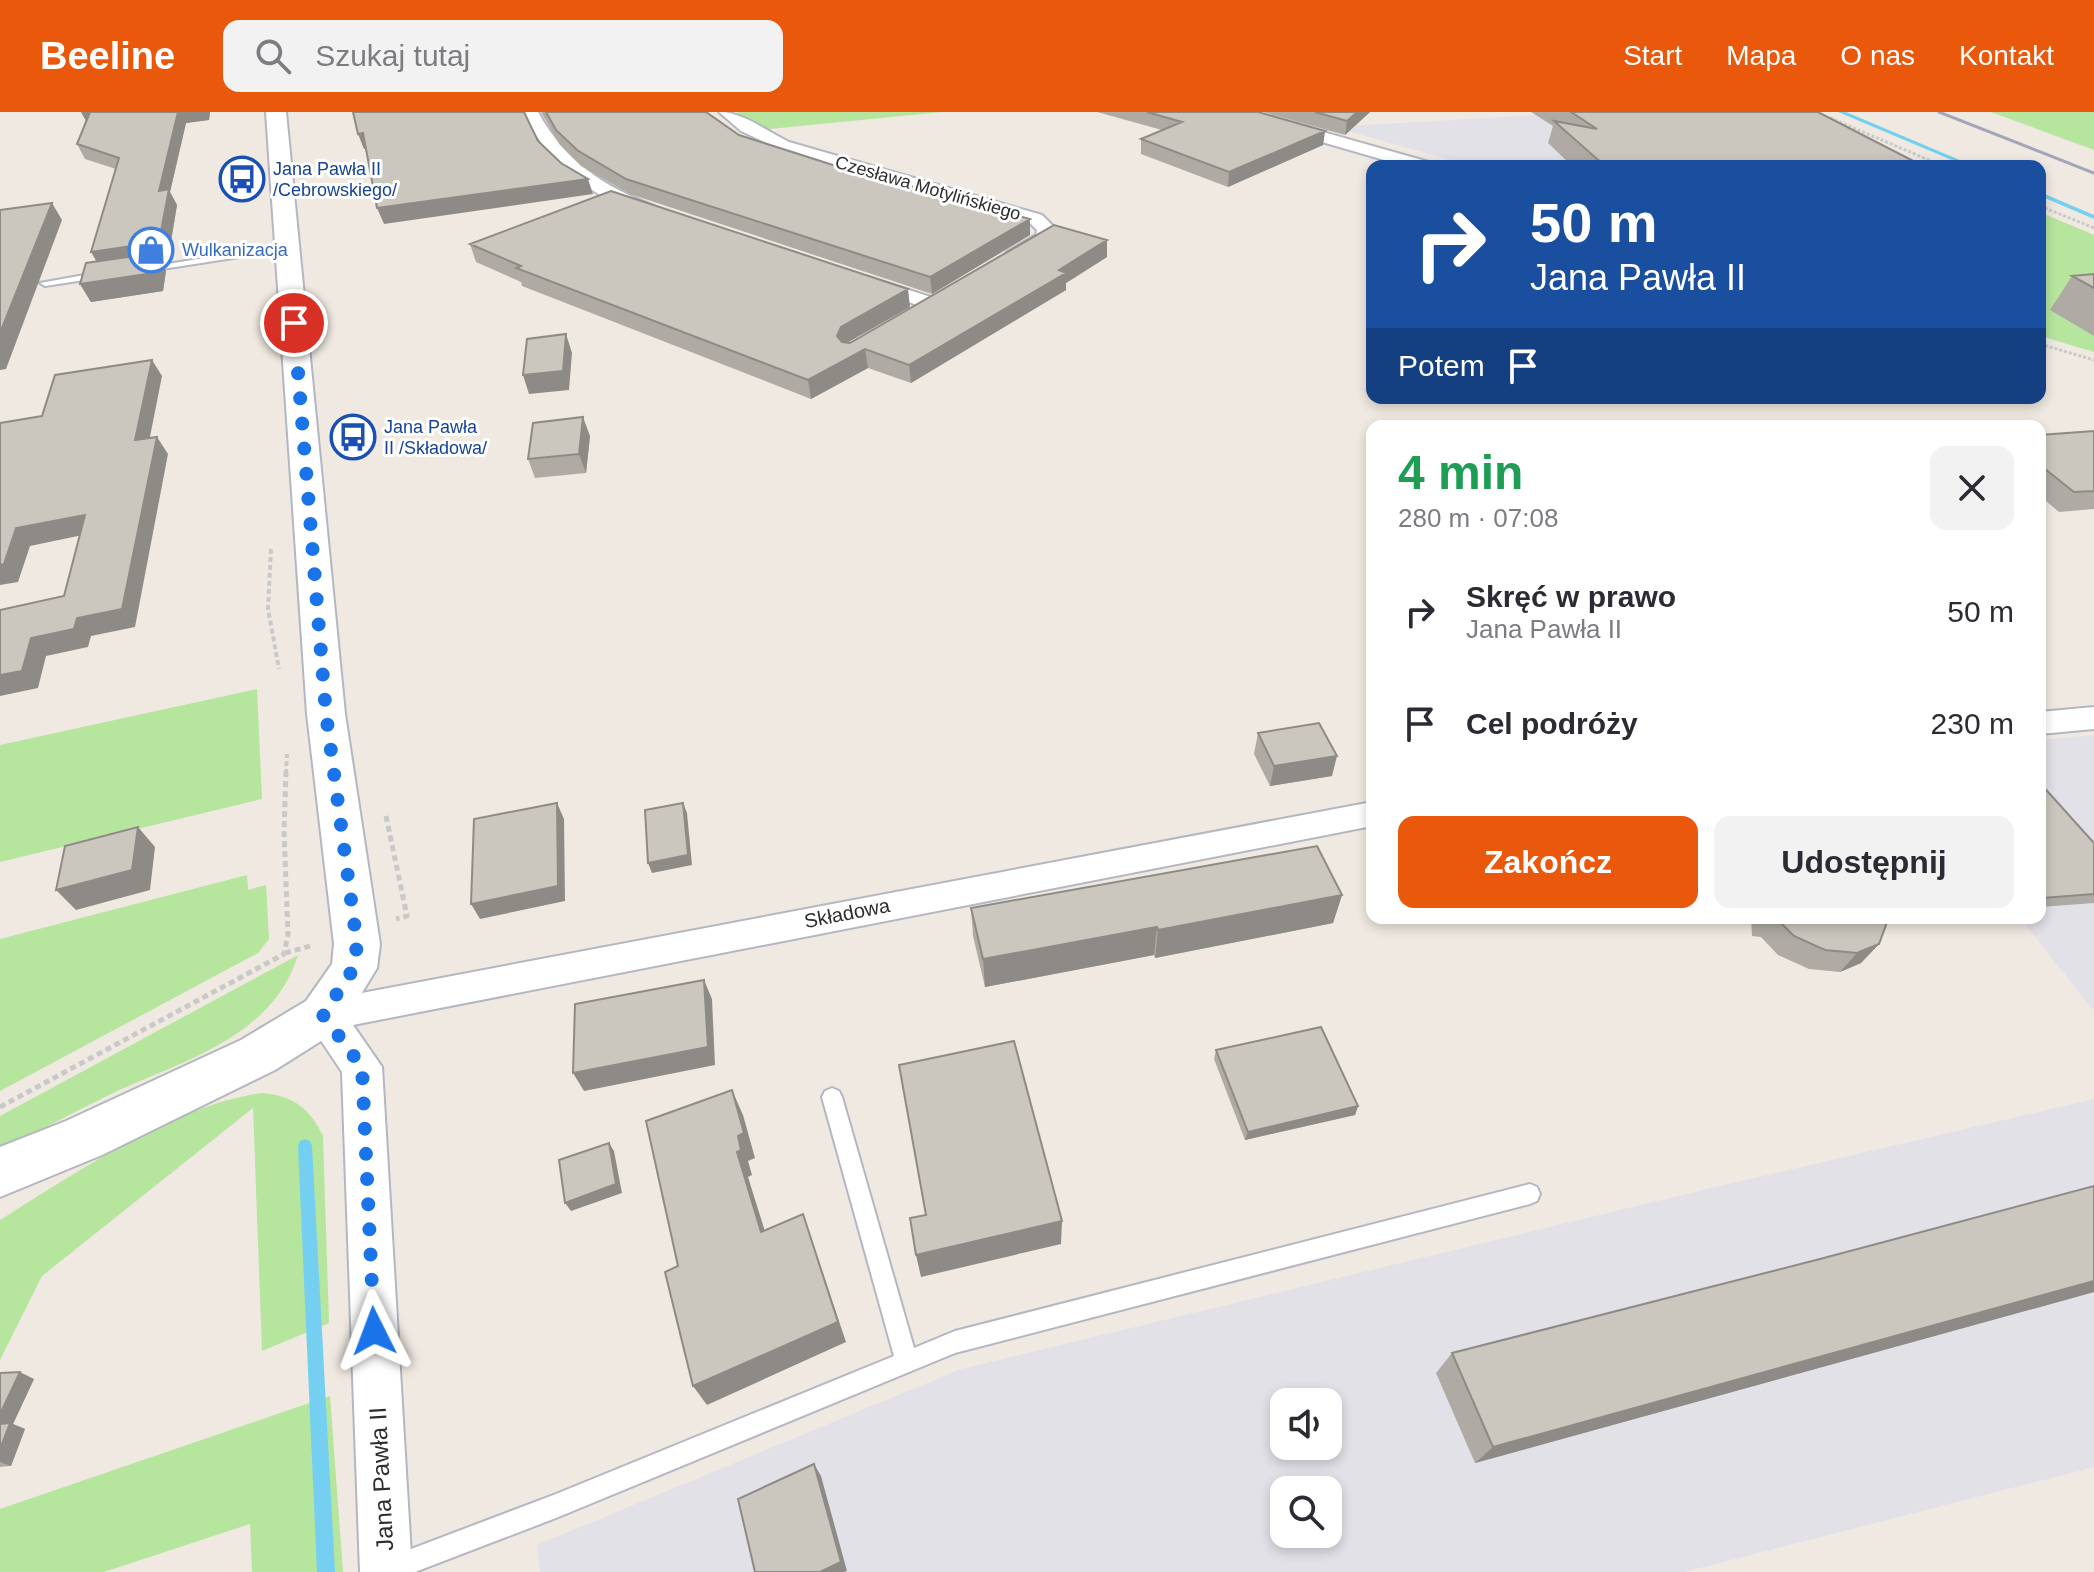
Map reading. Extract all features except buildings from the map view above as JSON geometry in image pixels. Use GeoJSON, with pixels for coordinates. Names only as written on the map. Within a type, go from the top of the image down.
{"type":"FeatureCollection","features":[{"type":"Feature","properties":{"kind":"street"},"geometry":{"type":"LineString","coordinates":[[0,1172],[84,1138],[258,1055],[323,1015],[354,968],[357,944],[326,714],[276,112]]}},
{"type":"Feature","properties":{"kind":"street"},"geometry":{"type":"LineString","coordinates":[[530,112],[551,150],[573,172],[623,201],[668,217]]}},
{"type":"Feature","properties":{"kind":"street","name":"Czesława Motylińskiego"},"geometry":{"type":"LineString","coordinates":[[727,112],[747,128],[783,145],[1036,219],[1047,229],[1044,238],[995,267]]}},
{"type":"Feature","properties":{"kind":"street"},"geometry":{"type":"LineString","coordinates":[[1235,112],[1402,160]]}},
{"type":"Feature","properties":{"kind":"street"},"geometry":{"type":"LineString","coordinates":[[842,274],[940,301],[907,321]]}},
{"type":"Feature","properties":{"kind":"street"},"geometry":{"type":"LineString","coordinates":[[2046,722],[2094,718]]}},
{"type":"Feature","properties":{"kind":"street","name":"Składowa"},"geometry":{"type":"LineString","coordinates":[[323,1015],[1366,815]]}},
{"type":"Feature","properties":{"kind":"street","name":"Jana Pawła II"},"geometry":{"type":"LineString","coordinates":[[323,1015],[362,1067],[386,1571]]}},
{"type":"Feature","properties":{"kind":"street"},"geometry":{"type":"LineString","coordinates":[[0,1199],[84,1138]]}},
{"type":"Feature","properties":{"kind":"lane"},"geometry":{"type":"LineString","coordinates":[[133,270],[288,247]]}},
{"type":"Feature","properties":{"kind":"lane"},"geometry":{"type":"LineString","coordinates":[[45,283],[118,272]]}},
{"type":"Feature","properties":{"kind":"lane"},"geometry":{"type":"LineString","coordinates":[[832,1097],[906,1360]]}},
{"type":"Feature","properties":{"kind":"lane"},"geometry":{"type":"LineString","coordinates":[[386,1571],[556,1506],[955,1342],[1530,1194]]}},
{"type":"Feature","properties":{"kind":"path"},"geometry":{"type":"LineString","coordinates":[[1829,118],[1929,160]]}},
{"type":"Feature","properties":{"kind":"path"},"geometry":{"type":"LineString","coordinates":[[2046,208],[2094,228]]}},
{"type":"Feature","properties":{"kind":"path"},"geometry":{"type":"LineString","coordinates":[[2046,346],[2094,360]]}},
{"type":"Feature","properties":{"kind":"path"},"geometry":{"type":"LineString","coordinates":[[273,540],[265,584],[268,633],[281,674]]}},
{"type":"Feature","properties":{"kind":"path"},"geometry":{"type":"LineString","coordinates":[[0,1107],[284,954],[288,935],[284,831],[287,746]]}},
{"type":"Feature","properties":{"kind":"shaded area"},"geometry":{"type":"Polygon","coordinates":[[[1590,112],[1864,160],[1450,160],[1344,130],[1347,126],[1590,112]]]}},
{"type":"Feature","properties":{"kind":"shaded area"},"geometry":{"type":"Polygon","coordinates":[[[2094,735],[2094,1011],[2025,924],[2046,924],[2046,739],[2094,735]]]}},
{"type":"Feature","properties":{"kind":"shaded area"},"geometry":{"type":"Polygon","coordinates":[[[2094,1099],[2094,1467],[1684,1572],[540,1572],[537,1545],[961,1369],[2094,1099]]]}},
{"type":"Feature","properties":{"kind":"green space"},"geometry":{"type":"Polygon","coordinates":[[[737,112],[942,112],[759,130],[737,112]]]}},
{"type":"Feature","properties":{"kind":"green space"},"geometry":{"type":"Polygon","coordinates":[[[1991,112],[2094,112],[2094,150],[1991,112]]]}},
{"type":"Feature","properties":{"kind":"green space"},"geometry":{"type":"Polygon","coordinates":[[[2046,215],[2094,235],[2094,352],[2046,338],[2046,215]]]}},
{"type":"Feature","properties":{"kind":"green space"},"geometry":{"type":"Polygon","coordinates":[[[257,689],[262,799],[0,862],[0,745],[257,689]]]}},
{"type":"Feature","properties":{"kind":"green space"},"geometry":{"type":"Polygon","coordinates":[[[247,875],[248,890],[266,885],[269,939],[258,953],[0,1091],[0,939],[247,875]]]}},
{"type":"Feature","properties":{"kind":"green space"},"geometry":{"type":"Polygon","coordinates":[[[298,955],[285,984],[268,1008],[221,1044],[109,1095],[0,1151],[0,1116],[298,955]]]}},
{"type":"Feature","properties":{"kind":"green space"},"geometry":{"type":"Polygon","coordinates":[[[263,1093],[284,1097],[300,1106],[323,1136],[329,1323],[262,1351],[253,1108],[42,1276],[0,1360],[0,1220],[93,1162],[162,1125],[231,1099],[263,1093]]]}},
{"type":"Feature","properties":{"kind":"green space"},"geometry":{"type":"Polygon","coordinates":[[[330,1396],[343,1572],[252,1572],[250,1524],[104,1572],[0,1572],[0,1509],[330,1396]]]}},
{"type":"Feature","properties":{"kind":"waterway"},"geometry":{"type":"LineString","coordinates":[[1841,112],[1957,160]]}},
{"type":"Feature","properties":{"kind":"waterway"},"geometry":{"type":"LineString","coordinates":[[2046,197],[2094,217]]}},
{"type":"Feature","properties":{"kind":"waterway"},"geometry":{"type":"LineString","coordinates":[[305,1146],[326,1572]]}},
{"type":"Feature","properties":{"kind":"railway"},"geometry":{"type":"LineString","coordinates":[[1939,112],[2094,173]]}},
{"type":"Feature","properties":{"kind":"place","name":"Jana Pawła II /Cebrowskiego/"},"geometry":{"type":"Point","coordinates":[242,179]}},
{"type":"Feature","properties":{"kind":"place","name":"Wulkanizacja"},"geometry":{"type":"Point","coordinates":[151,250]}},
{"type":"Feature","properties":{"kind":"place","name":"Jana Pawła II /Składowa/"},"geometry":{"type":"Point","coordinates":[353,437]}},
{"type":"Feature","properties":{"kind":"route"},"geometry":{"type":"LineString","coordinates":[[294,323],[326,714],[357,944],[354,968],[323,1015],[362,1067],[374,1331]]}}]}
